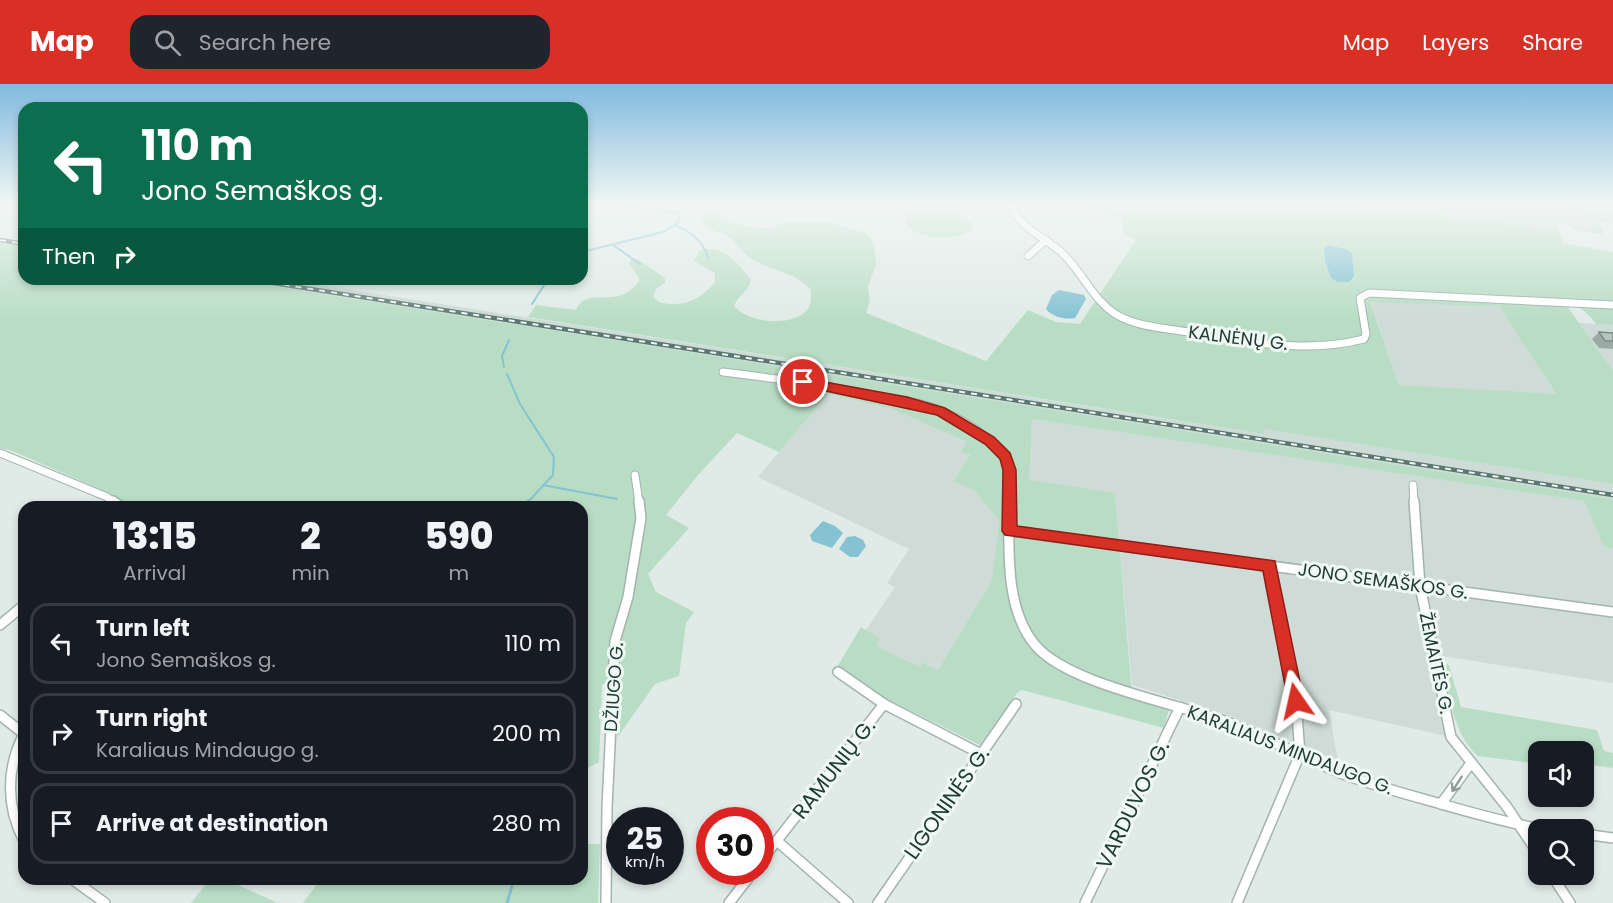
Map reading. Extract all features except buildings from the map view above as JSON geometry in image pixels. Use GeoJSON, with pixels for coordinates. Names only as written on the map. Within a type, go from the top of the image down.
{"type":"FeatureCollection","features":[{"type":"Feature","properties":{"kind":"street"},"geometry":{"type":"LineString","coordinates":[[1028,256],[1042,243]]}},
{"type":"Feature","properties":{"kind":"street","name":"KALNĖNŲ G."},"geometry":{"type":"LineString","coordinates":[[1050,243],[1078,268],[1102,305],[1118,315],[1147,325],[1268,345],[1329,345],[1364,339],[1366,333],[1360,298],[1369,293],[1613,304]]}},
{"type":"Feature","properties":{"kind":"street","name":"KARALIAUS MINDAUGO G."},"geometry":{"type":"LineString","coordinates":[[723,372],[786,379],[926,406],[953,417],[990,440],[1006,457],[1009,470],[1013,588],[1018,612],[1027,633],[1041,652],[1069,669],[1092,679],[1271,739],[1351,777],[1528,827]]}},
{"type":"Feature","properties":{"kind":"street"},"geometry":{"type":"LineString","coordinates":[[0,453],[7,454],[113,501]]}},
{"type":"Feature","properties":{"kind":"street","name":"DŽIUGO G."},"geometry":{"type":"LineString","coordinates":[[606,903],[607,808],[615,641],[628,597],[641,518],[635,475]]}},
{"type":"Feature","properties":{"kind":"street","name":"ŽEMAITĖS G."},"geometry":{"type":"LineString","coordinates":[[1413,485],[1420,586],[1451,737],[1528,837]]}},
{"type":"Feature","properties":{"kind":"street","name":"JONO SEMAŠKOS G."},"geometry":{"type":"LineString","coordinates":[[1010,531],[1613,612]]}},
{"type":"Feature","properties":{"kind":"street"},"geometry":{"type":"LineString","coordinates":[[1237,903],[1300,754],[1296,701],[1270,566]]}},
{"type":"Feature","properties":{"kind":"street"},"geometry":{"type":"LineString","coordinates":[[0,625],[18,610]]}},
{"type":"Feature","properties":{"kind":"street"},"geometry":{"type":"LineString","coordinates":[[838,672],[885,704],[981,754]]}},
{"type":"Feature","properties":{"kind":"street","name":"RAMUNIŲ G."},"geometry":{"type":"LineString","coordinates":[[774,845],[885,704]]}},
{"type":"Feature","properties":{"kind":"street","name":"LIGONINĖS G."},"geometry":{"type":"LineString","coordinates":[[878,903],[1016,704]]}},
{"type":"Feature","properties":{"kind":"street","name":"VARDUVOS G."},"geometry":{"type":"LineString","coordinates":[[1085,903],[1180,707]]}},
{"type":"Feature","properties":{"kind":"street"},"geometry":{"type":"LineString","coordinates":[[0,716],[18,730]]}},
{"type":"Feature","properties":{"kind":"street"},"geometry":{"type":"LineString","coordinates":[[18,747],[11,780],[14,816],[18,830]]}},
{"type":"Feature","properties":{"kind":"street"},"geometry":{"type":"LineString","coordinates":[[1441,804],[1471,763]]}},
{"type":"Feature","properties":{"kind":"street"},"geometry":{"type":"LineString","coordinates":[[1594,835],[1613,838]]}},
{"type":"Feature","properties":{"kind":"street"},"geometry":{"type":"LineString","coordinates":[[777,841],[848,903]]}},
{"type":"Feature","properties":{"kind":"street"},"geometry":{"type":"LineString","coordinates":[[80,885],[105,903]]}},
{"type":"Feature","properties":{"kind":"street"},"geometry":{"type":"LineString","coordinates":[[729,903],[743,885]]}},
{"type":"Feature","properties":{"kind":"street"},"geometry":{"type":"LineString","coordinates":[[1558,885],[1569,903]]}},
{"type":"Feature","properties":{"kind":"shaded area"},"geometry":{"type":"Polygon","coordinates":[[[267,285],[321,285],[1263,434],[1263,429],[1613,484],[1613,499],[267,285]]]}},
{"type":"Feature","properties":{"kind":"shaded area"},"geometry":{"type":"Polygon","coordinates":[[[1370,301],[1501,307],[1556,395],[1399,385],[1370,301]]]}},
{"type":"Feature","properties":{"kind":"shaded area"},"geometry":{"type":"Polygon","coordinates":[[[1579,323],[1613,325],[1613,370],[1579,323]]]}},
{"type":"Feature","properties":{"kind":"shaded area"},"geometry":{"type":"Polygon","coordinates":[[[828,394],[892,409],[967,442],[974,490],[999,521],[992,580],[938,670],[924,662],[920,667],[875,646],[880,638],[866,630],[895,587],[887,583],[909,549],[758,477],[828,394]]]}},
{"type":"Feature","properties":{"kind":"shaded area"},"geometry":{"type":"Polygon","coordinates":[[[1032,419],[1584,501],[1604,547],[1613,548],[1613,683],[1435,655],[1451,737],[1329,710],[1338,761],[1230,716],[1132,685],[1115,493],[1028,481],[1032,419]]]}},
{"type":"Feature","properties":{"kind":"green space"},"geometry":{"type":"Polygon","coordinates":[[[1,243],[18,246],[18,285],[267,285],[1613,499],[1613,548],[1604,547],[1584,501],[1032,419],[1029,480],[1115,493],[1132,695],[1169,710],[1164,728],[1022,690],[1018,692],[980,745],[879,695],[837,667],[861,627],[880,638],[876,646],[920,667],[923,662],[938,670],[992,580],[999,521],[974,490],[954,481],[970,455],[961,451],[967,442],[892,409],[828,394],[779,452],[737,433],[698,475],[666,515],[689,528],[648,574],[656,592],[694,612],[686,623],[679,676],[655,684],[617,738],[620,694],[602,684],[599,762],[588,768],[588,501],[120,501],[109,493],[10,450],[0,448],[1,243]]]}},
{"type":"Feature","properties":{"kind":"green space"},"geometry":{"type":"Polygon","coordinates":[[[735,243],[873,243],[876,264],[868,287],[870,300],[866,313],[986,361],[1028,310],[1056,322],[1080,324],[1134,243],[1564,243],[1613,252],[1613,325],[1596,324],[1579,307],[1565,301],[1541,299],[1566,305],[1613,370],[1613,484],[1264,429],[1264,434],[528,317],[536,305],[576,310],[588,299],[622,295],[639,281],[639,277],[629,264],[631,260],[637,259],[665,278],[665,283],[657,288],[653,296],[658,302],[674,304],[690,301],[703,294],[715,282],[715,273],[694,261],[699,251],[708,249],[715,249],[729,256],[751,280],[734,306],[741,312],[760,319],[782,321],[801,315],[808,309],[811,302],[811,290],[804,283],[750,258],[735,243]],[[1328,245],[1324,248],[1325,261],[1331,278],[1346,249],[1328,245]],[[1370,302],[1399,385],[1556,394],[1500,307],[1370,302]]]}},
{"type":"Feature","properties":{"kind":"green space"},"geometry":{"type":"Polygon","coordinates":[[[1442,663],[1449,665],[1461,707],[1597,730],[1604,751],[1613,753],[1613,768],[1594,765],[1594,741],[1528,741],[1528,763],[1478,756],[1457,725],[1442,663]]]}},
{"type":"Feature","properties":{"kind":"green space"},"geometry":{"type":"Polygon","coordinates":[[[588,844],[600,844],[598,903],[303,903],[316,885],[588,885],[588,844]]]}},
{"type":"Feature","properties":{"kind":"green space"},"geometry":{"type":"Polygon","coordinates":[[[205,885],[238,885],[278,903],[191,903],[205,885]]]}},
{"type":"Feature","properties":{"kind":"water"},"geometry":{"type":"Polygon","coordinates":[[[1328,245],[1346,249],[1352,254],[1354,276],[1349,282],[1338,282],[1331,278],[1325,261],[1324,248],[1328,245]]]}},
{"type":"Feature","properties":{"kind":"water"},"geometry":{"type":"Polygon","coordinates":[[[1059,290],[1084,295],[1086,299],[1075,318],[1060,317],[1046,309],[1052,295],[1059,290]]]}},
{"type":"Feature","properties":{"kind":"water"},"geometry":{"type":"Polygon","coordinates":[[[823,521],[835,526],[843,533],[832,548],[812,541],[810,535],[823,521]]]}},
{"type":"Feature","properties":{"kind":"water"},"geometry":{"type":"Polygon","coordinates":[[[855,536],[863,540],[866,546],[858,557],[850,557],[839,549],[847,537],[855,536]]]}},
{"type":"Feature","properties":{"kind":"waterway"},"geometry":{"type":"LineString","coordinates":[[588,251],[618,243]]}},
{"type":"Feature","properties":{"kind":"waterway"},"geometry":{"type":"LineString","coordinates":[[700,243],[708,258]]}},
{"type":"Feature","properties":{"kind":"waterway"},"geometry":{"type":"LineString","coordinates":[[613,245],[640,264]]}},
{"type":"Feature","properties":{"kind":"waterway"},"geometry":{"type":"LineString","coordinates":[[532,304],[544,285]]}},
{"type":"Feature","properties":{"kind":"waterway"},"geometry":{"type":"LineString","coordinates":[[504,367],[502,356],[509,340]]}},
{"type":"Feature","properties":{"kind":"waterway"},"geometry":{"type":"LineString","coordinates":[[507,374],[520,404],[554,457],[553,475],[544,485]]}},
{"type":"Feature","properties":{"kind":"waterway"},"geometry":{"type":"LineString","coordinates":[[529,501],[544,485]]}},
{"type":"Feature","properties":{"kind":"waterway"},"geometry":{"type":"LineString","coordinates":[[544,485],[617,499]]}},
{"type":"Feature","properties":{"kind":"waterway"},"geometry":{"type":"LineString","coordinates":[[507,903],[512,885]]}},
{"type":"Feature","properties":{"kind":"railway"},"geometry":{"type":"LineString","coordinates":[[286,285],[1613,495]]}},
{"type":"Feature","properties":{"kind":"route"},"geometry":{"type":"LineString","coordinates":[[803,382],[926,406],[953,417],[990,440],[1006,457],[1009,470],[1010,531],[1270,566],[1296,701]]}}]}
